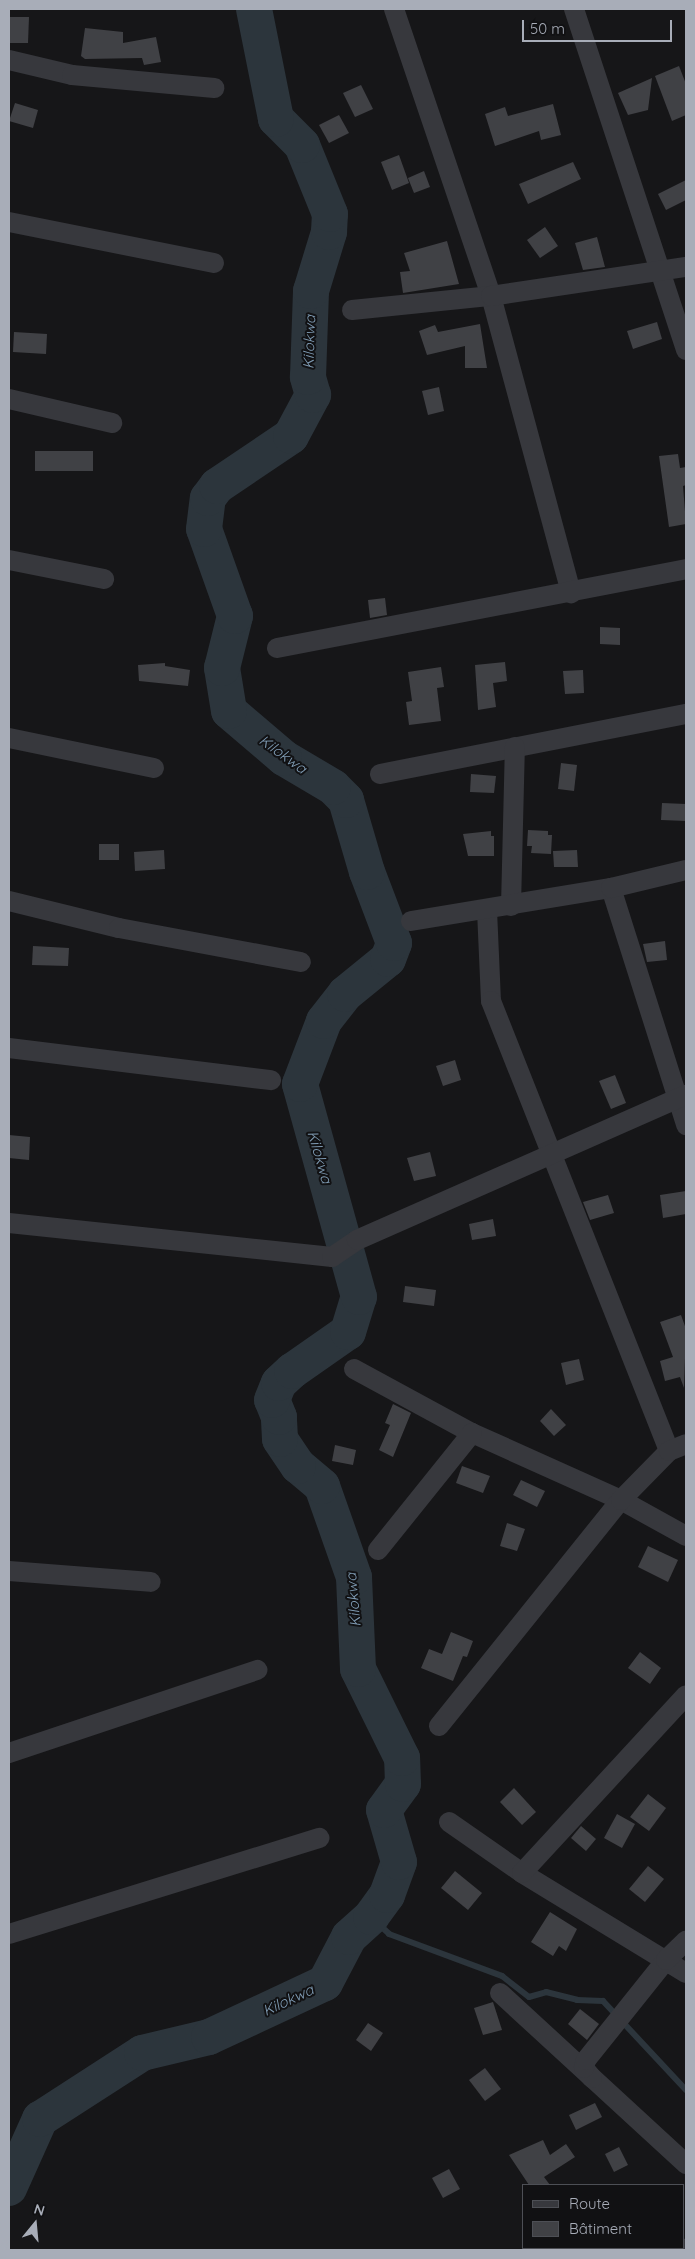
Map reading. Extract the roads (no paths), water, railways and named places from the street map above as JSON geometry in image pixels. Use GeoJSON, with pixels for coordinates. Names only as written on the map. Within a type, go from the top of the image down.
{"type":"FeatureCollection","features":[{"type":"Feature","properties":{"kind":"street"},"geometry":{"type":"LineString","coordinates":[[394,9],[491,296],[571,593]]}},
{"type":"Feature","properties":{"kind":"street"},"geometry":{"type":"LineString","coordinates":[[574,9],[662,270],[686,350]]}},
{"type":"Feature","properties":{"kind":"street"},"geometry":{"type":"LineString","coordinates":[[9,60],[72,75],[214,88]]}},
{"type":"Feature","properties":{"kind":"street"},"geometry":{"type":"LineString","coordinates":[[9,222],[214,263]]}},
{"type":"Feature","properties":{"kind":"street"},"geometry":{"type":"LineString","coordinates":[[352,310],[491,296],[686,267]]}},
{"type":"Feature","properties":{"kind":"street"},"geometry":{"type":"LineString","coordinates":[[9,399],[112,423]]}},
{"type":"Feature","properties":{"kind":"street"},"geometry":{"type":"LineString","coordinates":[[9,560],[104,579]]}},
{"type":"Feature","properties":{"kind":"street"},"geometry":{"type":"LineString","coordinates":[[277,648],[571,593],[686,569]]}},
{"type":"Feature","properties":{"kind":"street"},"geometry":{"type":"LineString","coordinates":[[380,774],[686,714]]}},
{"type":"Feature","properties":{"kind":"street"},"geometry":{"type":"LineString","coordinates":[[9,738],[154,768]]}},
{"type":"Feature","properties":{"kind":"street"},"geometry":{"type":"LineString","coordinates":[[511,906],[515,747]]}},
{"type":"Feature","properties":{"kind":"street"},"geometry":{"type":"LineString","coordinates":[[411,921],[612,888],[686,870]]}},
{"type":"Feature","properties":{"kind":"street"},"geometry":{"type":"LineString","coordinates":[[612,888],[681,1097],[686,1125]]}},
{"type":"Feature","properties":{"kind":"street"},"geometry":{"type":"LineString","coordinates":[[9,901],[119,928],[301,962]]}},
{"type":"Feature","properties":{"kind":"street"},"geometry":{"type":"LineString","coordinates":[[439,1726],[621,1500],[678,1447],[491,1001],[487,910]]}},
{"type":"Feature","properties":{"kind":"street"},"geometry":{"type":"LineString","coordinates":[[9,1048],[271,1080]]}},
{"type":"Feature","properties":{"kind":"street"},"geometry":{"type":"LineString","coordinates":[[9,1223],[332,1257],[357,1240],[554,1155],[681,1097]]}},
{"type":"Feature","properties":{"kind":"street"},"geometry":{"type":"LineString","coordinates":[[354,1369],[472,1433],[621,1500],[686,1536]]}},
{"type":"Feature","properties":{"kind":"street"},"geometry":{"type":"LineString","coordinates":[[378,1550],[472,1433]]}},
{"type":"Feature","properties":{"kind":"street"},"geometry":{"type":"LineString","coordinates":[[9,1571],[151,1582]]}},
{"type":"Feature","properties":{"kind":"street"},"geometry":{"type":"LineString","coordinates":[[9,1753],[257,1670]]}},
{"type":"Feature","properties":{"kind":"street"},"geometry":{"type":"LineString","coordinates":[[522,1873],[686,1695]]}},
{"type":"Feature","properties":{"kind":"street"},"geometry":{"type":"LineString","coordinates":[[449,1822],[522,1873],[686,1972]]}},
{"type":"Feature","properties":{"kind":"street"},"geometry":{"type":"LineString","coordinates":[[9,1934],[319,1838]]}},
{"type":"Feature","properties":{"kind":"street"},"geometry":{"type":"LineString","coordinates":[[592,2078],[584,2068],[586,2060],[620,2021],[666,1960],[686,1941]]}},
{"type":"Feature","properties":{"kind":"street"},"geometry":{"type":"LineString","coordinates":[[500,1993],[686,2164]]}},
{"type":"Feature","properties":{"kind":"waterway","name":"Kilokwa"},"geometry":{"type":"LineString","coordinates":[[9,2188],[40,2119],[142,2053],[209,2037],[325,1983],[349,1937],[371,1917],[387,1895],[399,1862],[384,1810],[403,1784],[402,1758],[358,1669],[354,1577],[322,1486],[298,1466],[280,1439],[279,1417],[272,1400],[279,1383],[292,1371],[348,1332],[359,1297],[300,1084],[324,1021],[345,994],[388,959],[394,943],[367,872],[346,800],[333,787],[284,758],[229,711],[222,668],[235,616],[204,529],[208,498],[217,486],[291,436],[313,395],[308,377],[311,291],[329,232],[330,214],[302,145],[276,119],[254,9]]}},
{"type":"Feature","properties":{"kind":"waterway"},"geometry":{"type":"LineString","coordinates":[[371,1917],[389,1934],[502,1976],[529,1997],[546,1992],[577,2000],[603,2001],[686,2090]]}}]}
